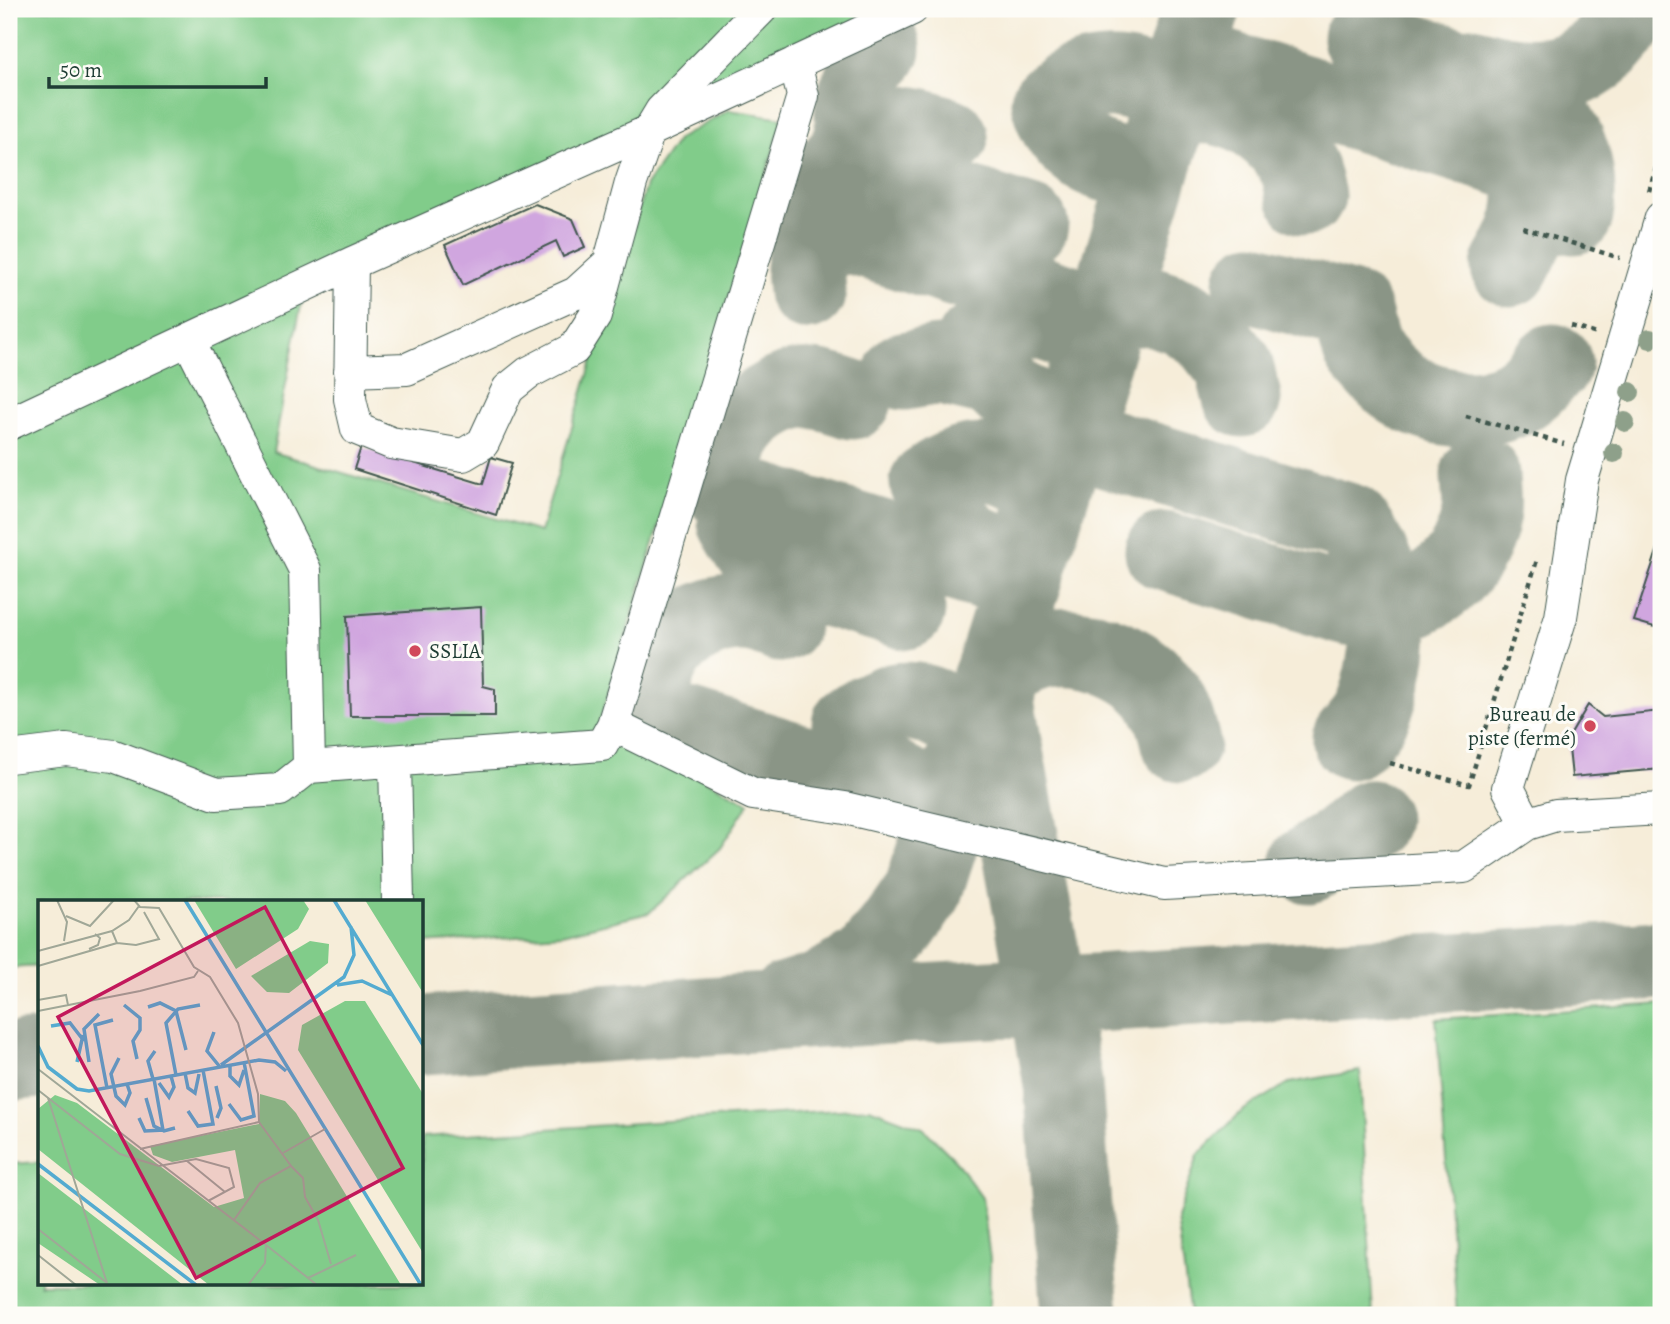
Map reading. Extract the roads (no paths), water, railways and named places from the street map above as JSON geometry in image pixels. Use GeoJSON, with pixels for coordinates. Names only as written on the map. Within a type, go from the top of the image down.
{"type":"FeatureCollection","features":[{"type":"Feature","properties":{"kind":"lane"},"geometry":{"type":"LineString","coordinates":[[352,264],[350,399],[357,429],[391,443],[463,455],[482,443],[508,389],[528,373],[574,349],[595,316],[631,183],[649,131],[660,111],[761,9]]}},
{"type":"Feature","properties":{"kind":"lane"},"geometry":{"type":"LineString","coordinates":[[9,424],[352,264],[912,9]]}},
{"type":"Feature","properties":{"kind":"lane"},"geometry":{"type":"LineString","coordinates":[[9,757],[66,750],[114,756],[216,794],[280,790],[309,767],[602,745],[613,725],[803,96],[795,63]]}},
{"type":"Feature","properties":{"kind":"lane"},"geometry":{"type":"LineString","coordinates":[[1527,824],[1508,788],[1560,617],[1582,480],[1661,218]]}},
{"type":"Feature","properties":{"kind":"lane"},"geometry":{"type":"LineString","coordinates":[[350,371],[407,369],[576,293],[609,263]]}},
{"type":"Feature","properties":{"kind":"lane"},"geometry":{"type":"LineString","coordinates":[[189,341],[305,570],[309,767]]}},
{"type":"Feature","properties":{"kind":"lane"},"geometry":{"type":"LineString","coordinates":[[613,725],[753,794],[845,808],[1164,884],[1464,867],[1527,824],[1556,815],[1661,809]]}},
{"type":"Feature","properties":{"kind":"lane"},"geometry":{"type":"LineString","coordinates":[[394,761],[398,900]]}},
{"type":"Feature","properties":{"kind":"place","name":"SSLIA"},"geometry":{"type":"Point","coordinates":[415,651]}},
{"type":"Feature","properties":{"kind":"place","name":"Bureau de piste (fermé)"},"geometry":{"type":"Point","coordinates":[1590,726]}}]}
